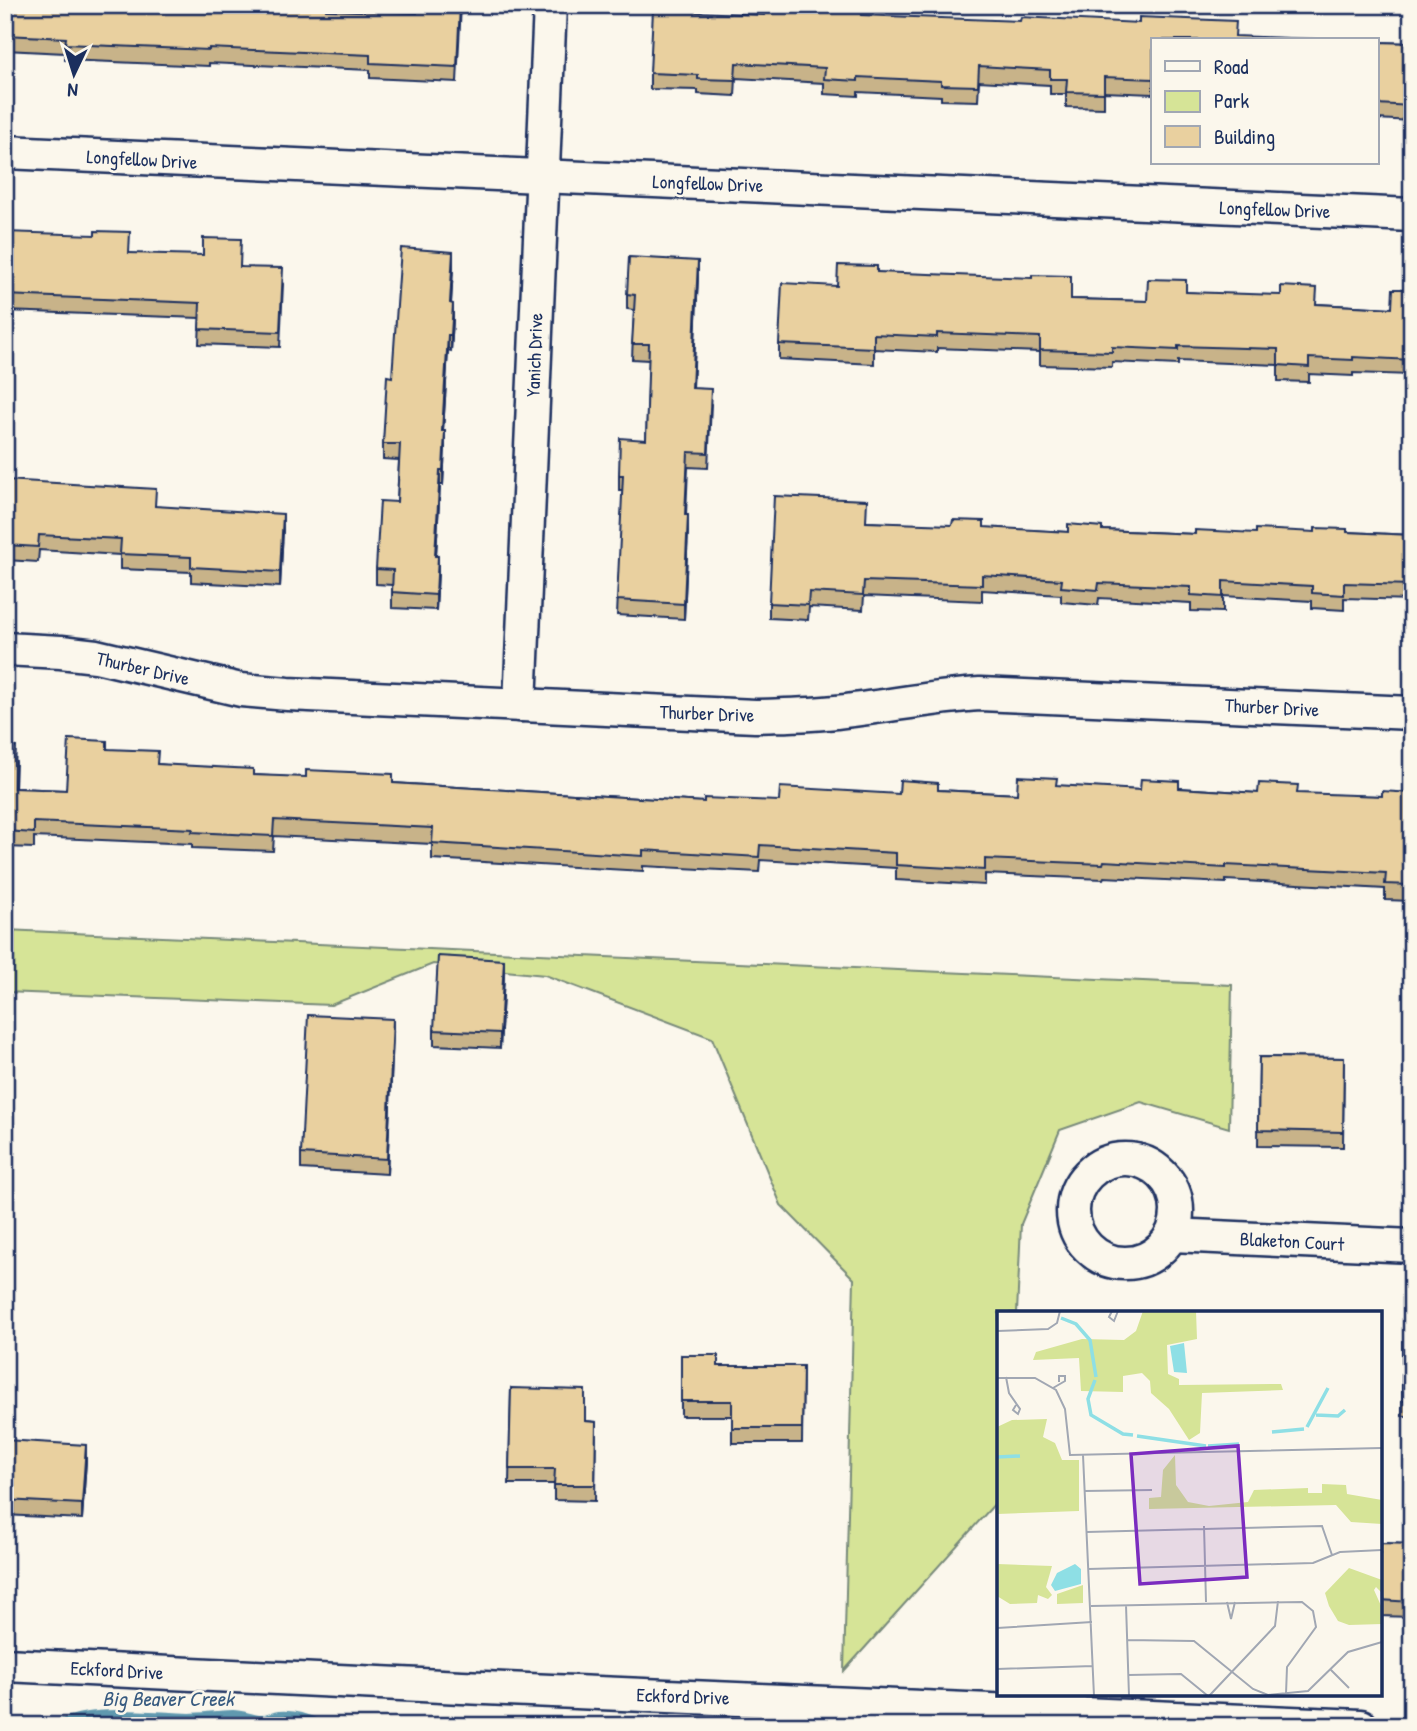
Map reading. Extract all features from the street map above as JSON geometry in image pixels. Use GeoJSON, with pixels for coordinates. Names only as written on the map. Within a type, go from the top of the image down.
{"type":"FeatureCollection","features":[{"type":"Feature","properties":{"kind":"street","name":"Yanich Drive"},"geometry":{"type":"LineString","coordinates":[[520,705],[550,5]]}},
{"type":"Feature","properties":{"kind":"street","name":"Longfellow Drive"},"geometry":{"type":"LineString","coordinates":[[5,152],[1412,215]]}},
{"type":"Feature","properties":{"kind":"street","name":"Thurber Drive"},"geometry":{"type":"LineString","coordinates":[[5,649],[106,658],[241,690],[755,716],[837,712],[931,698],[980,694],[1412,713]]}},
{"type":"Feature","properties":{"kind":"street","name":"Blaketon Court"},"geometry":{"type":"LineString","coordinates":[[1172,1235],[1412,1246]]}},
{"type":"Feature","properties":{"kind":"street","name":"Eckford Drive"},"geometry":{"type":"LineString","coordinates":[[5,1665],[1361,1726]]}},
{"type":"Feature","properties":{"kind":"green space"},"geometry":{"type":"Polygon","coordinates":[[[5,930],[1232,985],[1229,1128],[1141,1102],[1060,1130],[1021,1224],[1017,1311],[997,1311],[997,1501],[844,1671],[854,1279],[781,1205],[712,1038],[545,975],[433,964],[331,1005],[5,992],[5,930]]]}},
{"type":"Feature","properties":{"kind":"building"},"geometry":{"type":"Polygon","coordinates":[[[5,5],[326,5],[326,10],[417,13],[417,5],[460,5],[457,67],[370,63],[370,55],[65,44],[66,38],[5,35],[5,5]]]}},
{"type":"Feature","properties":{"kind":"building"},"geometry":{"type":"Polygon","coordinates":[[[765,5],[829,5],[862,7],[861,15],[1020,21],[1021,17],[1139,23],[1139,17],[1236,21],[1235,36],[1290,38],[1151,38],[1151,79],[1104,77],[1104,93],[1066,92],[1067,79],[1050,79],[1050,70],[979,66],[978,86],[941,85],[941,81],[858,77],[858,81],[824,79],[825,68],[736,63],[735,80],[650,73],[653,10],[764,15],[765,5]]]}},
{"type":"Feature","properties":{"kind":"building"},"geometry":{"type":"Polygon","coordinates":[[[1378,42],[1412,43],[1412,106],[1378,104],[1378,42]]]}},
{"type":"Feature","properties":{"kind":"building"},"geometry":{"type":"Polygon","coordinates":[[[95,231],[130,232],[129,253],[203,255],[203,238],[241,239],[240,267],[283,268],[280,332],[199,329],[200,303],[5,295],[5,232],[95,235],[95,231]]]}},
{"type":"Feature","properties":{"kind":"building"},"geometry":{"type":"Polygon","coordinates":[[[401,248],[453,252],[450,303],[453,304],[451,335],[448,335],[442,431],[445,431],[443,470],[440,470],[435,556],[438,556],[436,595],[392,592],[393,570],[376,569],[380,501],[397,502],[400,444],[383,444],[387,376],[392,377],[401,248]]]}},
{"type":"Feature","properties":{"kind":"building"},"geometry":{"type":"Polygon","coordinates":[[[629,257],[698,261],[692,388],[711,389],[708,453],[688,452],[684,604],[617,600],[623,475],[619,475],[620,438],[646,440],[649,344],[632,344],[635,295],[627,294],[629,257]]]}},
{"type":"Feature","properties":{"kind":"building"},"geometry":{"type":"Polygon","coordinates":[[[838,265],[877,266],[877,272],[1032,278],[1032,275],[1071,276],[1071,299],[1147,301],[1148,279],[1186,280],[1186,292],[1281,295],[1281,286],[1317,288],[1316,304],[1392,308],[1393,289],[1412,289],[1412,360],[1309,358],[1309,367],[1278,365],[1278,349],[1178,346],[1178,350],[1112,347],[1112,352],[1040,350],[1040,337],[937,333],[937,337],[874,334],[874,348],[779,344],[782,283],[837,286],[838,265]]]}},
{"type":"Feature","properties":{"kind":"building"},"geometry":{"type":"Polygon","coordinates":[[[5,480],[156,489],[155,506],[283,514],[280,572],[191,567],[191,557],[120,554],[121,539],[39,535],[38,547],[6,545],[5,480]]]}},
{"type":"Feature","properties":{"kind":"building"},"geometry":{"type":"Polygon","coordinates":[[[774,496],[867,500],[866,522],[952,525],[953,520],[984,521],[984,527],[1068,532],[1068,524],[1102,527],[1102,530],[1195,534],[1195,530],[1315,532],[1315,528],[1412,535],[1412,585],[1344,583],[1344,595],[1312,593],[1312,586],[1223,581],[1223,597],[1191,595],[1191,587],[1099,583],[1098,590],[1061,587],[1062,580],[982,575],[982,585],[864,581],[863,595],[809,592],[808,605],[769,603],[774,496]]]}},
{"type":"Feature","properties":{"kind":"building"},"geometry":{"type":"Polygon","coordinates":[[[69,739],[107,741],[107,749],[158,751],[157,764],[253,769],[253,775],[306,777],[306,770],[393,774],[393,783],[704,802],[704,798],[779,801],[780,787],[899,794],[900,780],[938,783],[938,790],[1017,794],[1018,776],[1057,778],[1056,785],[1140,790],[1141,779],[1179,781],[1179,788],[1258,793],[1259,783],[1298,785],[1297,793],[1382,796],[1382,791],[1412,793],[1412,885],[1385,884],[1386,873],[1226,865],[1226,868],[1104,861],[1103,864],[985,859],[985,870],[896,865],[896,853],[760,845],[759,857],[643,850],[643,856],[432,843],[433,828],[274,820],[273,836],[192,832],[193,829],[34,822],[34,833],[5,831],[5,747],[16,747],[14,788],[66,790],[69,739]]]}},
{"type":"Feature","properties":{"kind":"building"},"geometry":{"type":"Polygon","coordinates":[[[438,956],[504,960],[500,1033],[434,1030],[438,956]]]}},
{"type":"Feature","properties":{"kind":"building"},"geometry":{"type":"Polygon","coordinates":[[[308,1015],[393,1019],[387,1159],[301,1154],[308,1015]]]}},
{"type":"Feature","properties":{"kind":"building"},"geometry":{"type":"Polygon","coordinates":[[[1259,1057],[1344,1058],[1343,1132],[1258,1130],[1259,1057]]]}},
{"type":"Feature","properties":{"kind":"building"},"geometry":{"type":"Polygon","coordinates":[[[1402,1341],[1412,1341],[1412,1401],[1402,1401],[1402,1341]]]}},
{"type":"Feature","properties":{"kind":"building"},"geometry":{"type":"Polygon","coordinates":[[[681,1355],[718,1355],[718,1366],[803,1366],[802,1428],[732,1428],[732,1401],[681,1401],[681,1355]]]}},
{"type":"Feature","properties":{"kind":"building"},"geometry":{"type":"Polygon","coordinates":[[[511,1388],[585,1390],[585,1421],[596,1422],[595,1485],[554,1485],[555,1469],[509,1469],[511,1388]]]}},
{"type":"Feature","properties":{"kind":"building"},"geometry":{"type":"Polygon","coordinates":[[[5,1440],[86,1445],[82,1504],[5,1500],[5,1440]]]}},
{"type":"Feature","properties":{"kind":"building"},"geometry":{"type":"Polygon","coordinates":[[[1382,1543],[1412,1544],[1412,1602],[1382,1600],[1382,1543]]]}},
{"type":"Feature","properties":{"kind":"waterway","name":"Big Beaver Creek"},"geometry":{"type":"LineString","coordinates":[[57,1726],[72,1720],[105,1715],[190,1718],[233,1715],[262,1720],[284,1716],[300,1718],[320,1726]]}}]}
